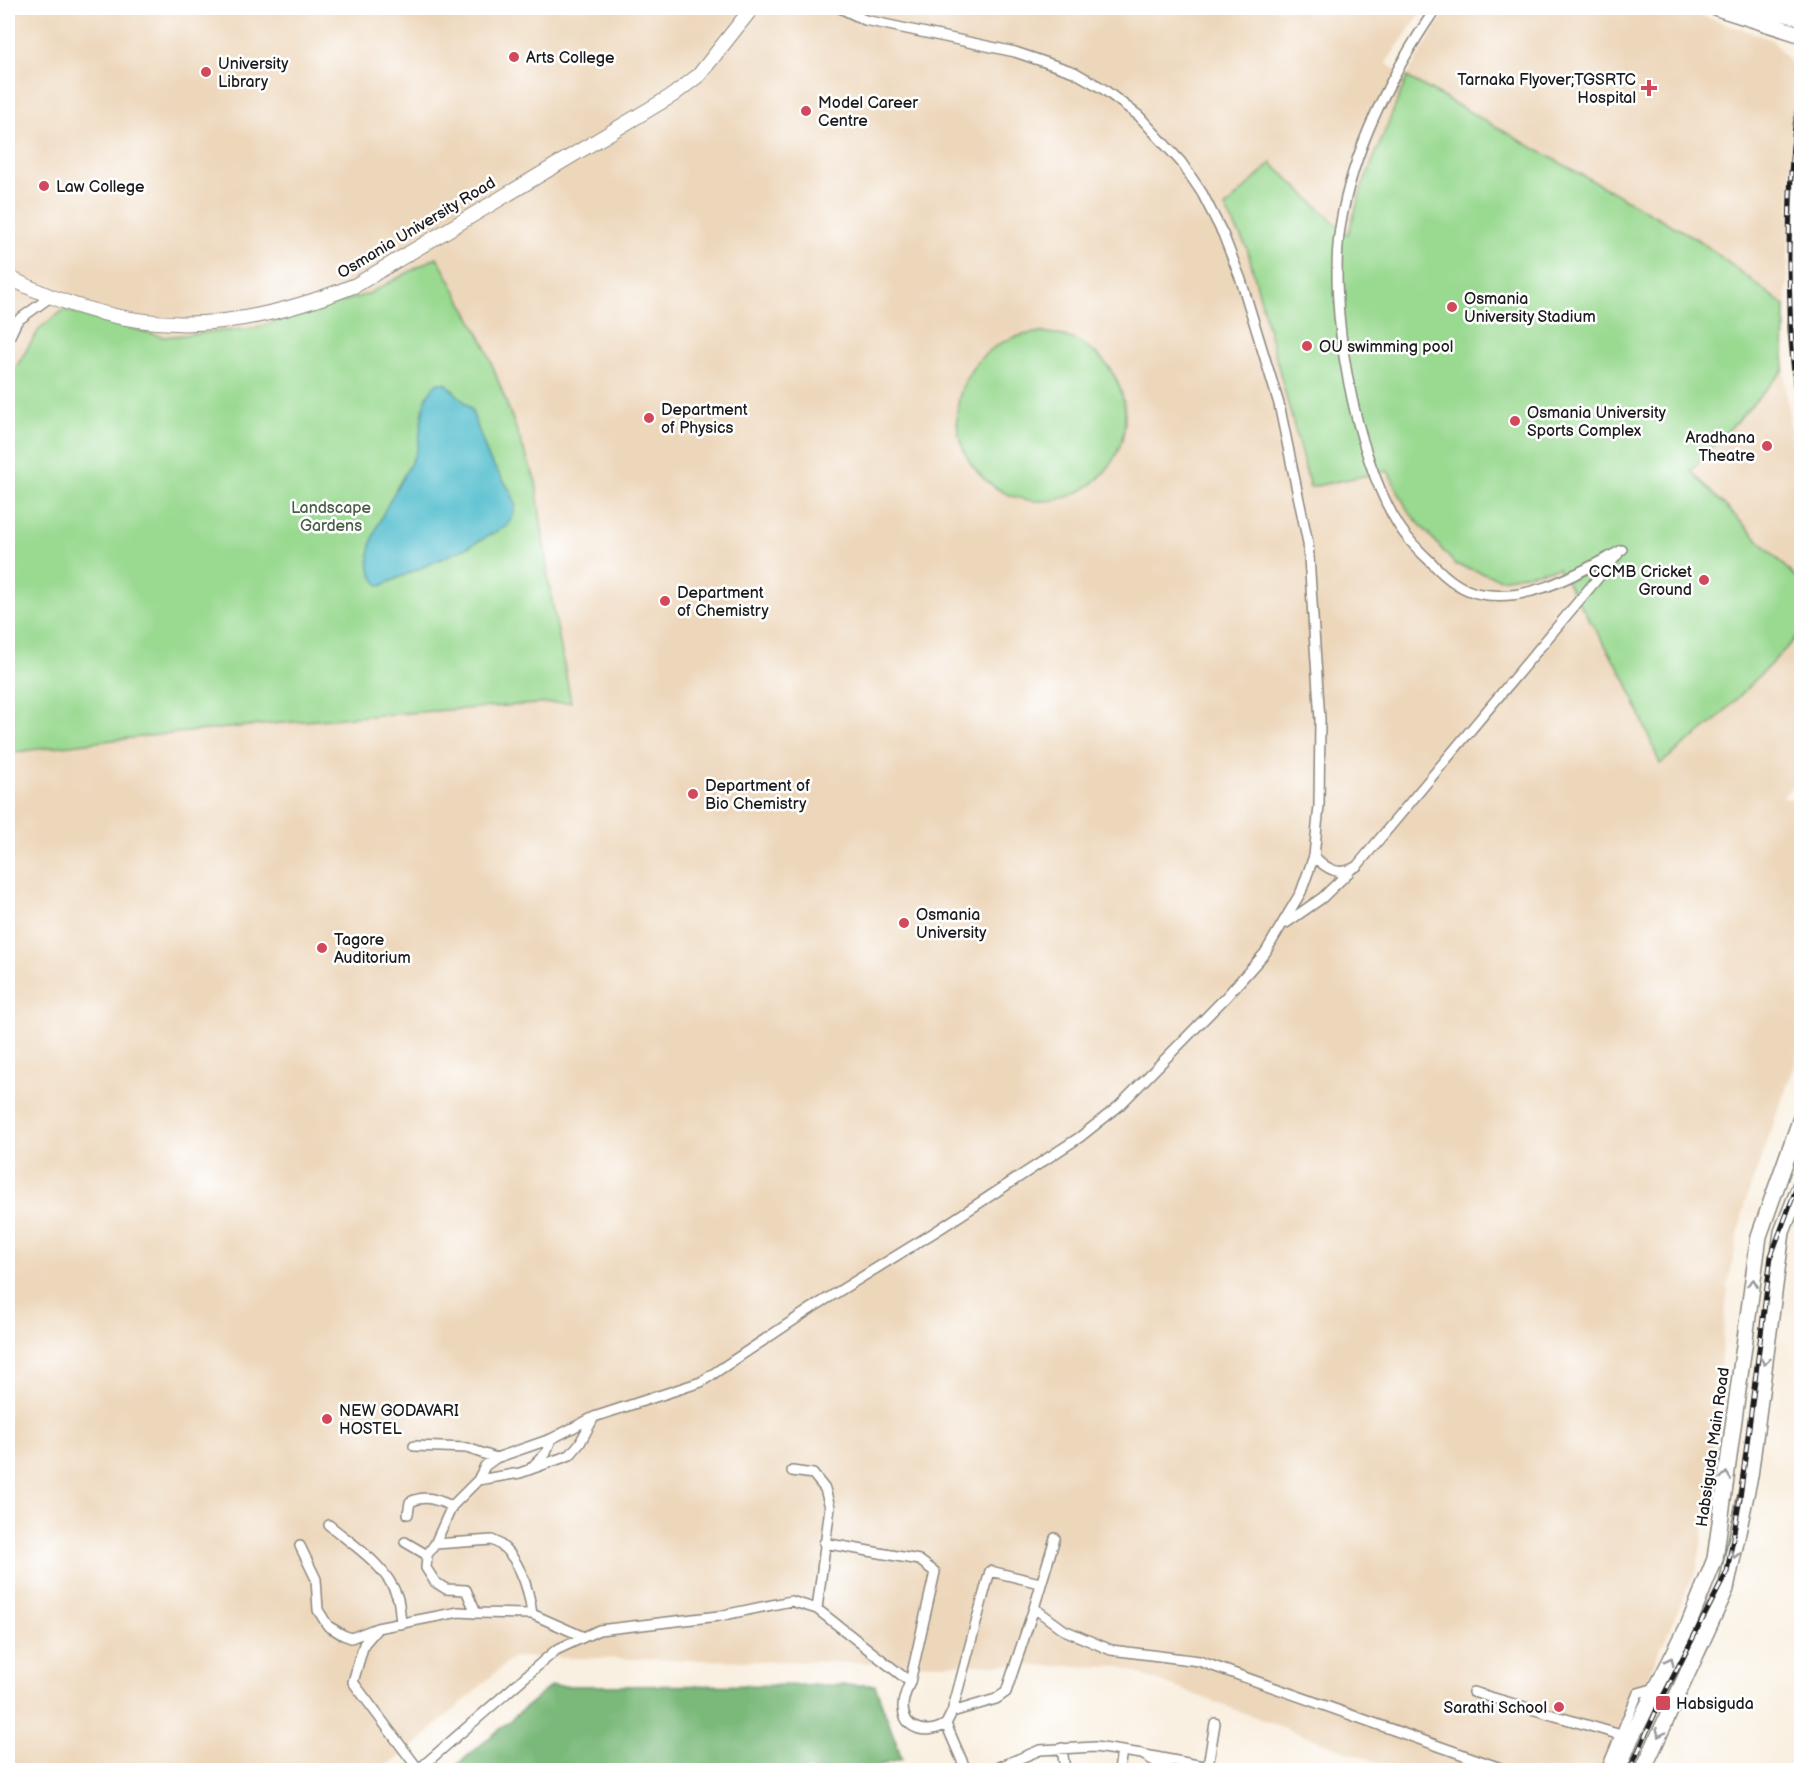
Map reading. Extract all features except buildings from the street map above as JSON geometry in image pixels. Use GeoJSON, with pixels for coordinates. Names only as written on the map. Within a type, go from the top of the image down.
{"type":"FeatureCollection","features":[{"type":"Feature","properties":{"kind":"main road","name":"Osmania University Road"},"geometry":{"type":"LineString","coordinates":[[8,277],[49,298],[124,320],[206,324],[243,320],[316,301],[345,290],[686,86],[720,52],[752,8]]}},
{"type":"Feature","properties":{"kind":"main road"},"geometry":{"type":"LineString","coordinates":[[1717,8],[1801,36]]}},
{"type":"Feature","properties":{"kind":"main road"},"geometry":{"type":"LineString","coordinates":[[1763,8],[1798,15]]}},
{"type":"Feature","properties":{"kind":"main road"},"geometry":{"type":"LineString","coordinates":[[1802,156],[1796,328],[1802,390]]}},
{"type":"Feature","properties":{"kind":"main road","name":"Habsiguda Main Road"},"geometry":{"type":"LineString","coordinates":[[1618,1770],[1631,1738],[1688,1626],[1715,1559],[1759,1236],[1802,1115]]}},
{"type":"Feature","properties":{"kind":"main road"},"geometry":{"type":"LineString","coordinates":[[1643,1770],[1726,1589],[1731,1572],[1750,1476],[1782,1232],[1802,1181]]}},
{"type":"Feature","properties":{"kind":"main road"},"geometry":{"type":"LineString","coordinates":[[1757,1252],[1779,1256]]}},
{"type":"Feature","properties":{"kind":"street"},"geometry":{"type":"LineString","coordinates":[[476,1613],[466,1590],[446,1589],[435,1582],[426,1568],[427,1555],[435,1544],[452,1506],[478,1480],[485,1466],[499,1457],[552,1438],[594,1417],[701,1382],[1080,1137],[1119,1106],[1226,997],[1265,953],[1301,892],[1314,856],[1319,806],[1320,720],[1308,543],[1279,405],[1241,280],[1223,234],[1202,193],[1181,162],[1139,116],[1102,88],[1074,72],[1015,52],[865,20],[840,8]]}},
{"type":"Feature","properties":{"kind":"street"},"geometry":{"type":"LineString","coordinates":[[1283,925],[1322,898],[1357,866],[1622,550],[1538,590],[1482,595],[1465,589],[1440,571],[1411,543],[1385,500],[1371,466],[1352,392],[1339,317],[1336,287],[1340,230],[1353,173],[1366,136],[1390,85],[1436,8]]}},
{"type":"Feature","properties":{"kind":"street"},"geometry":{"type":"LineString","coordinates":[[8,339],[12,323],[49,298]]}},
{"type":"Feature","properties":{"kind":"street"},"geometry":{"type":"LineString","coordinates":[[1314,856],[1324,867],[1339,872],[1348,872]]}},
{"type":"Feature","properties":{"kind":"street"},"geometry":{"type":"LineString","coordinates":[[478,1480],[530,1470],[570,1455],[580,1443],[594,1417]]}},
{"type":"Feature","properties":{"kind":"street"},"geometry":{"type":"LineString","coordinates":[[530,1470],[546,1454],[552,1438]]}},
{"type":"Feature","properties":{"kind":"street"},"geometry":{"type":"LineString","coordinates":[[414,1446],[467,1448],[499,1457],[510,1475]]}},
{"type":"Feature","properties":{"kind":"street"},"geometry":{"type":"LineString","coordinates":[[792,1471],[813,1474],[825,1489],[830,1507],[817,1609]]}},
{"type":"Feature","properties":{"kind":"street"},"geometry":{"type":"LineString","coordinates":[[408,1514],[410,1502],[419,1497],[433,1498],[452,1506]]}},
{"type":"Feature","properties":{"kind":"street"},"geometry":{"type":"LineString","coordinates":[[329,1526],[372,1560],[390,1582],[398,1596],[401,1624]]}},
{"type":"Feature","properties":{"kind":"street"},"geometry":{"type":"LineString","coordinates":[[952,1712],[996,1699],[1006,1692],[1055,1538]]}},
{"type":"Feature","properties":{"kind":"street"},"geometry":{"type":"LineString","coordinates":[[435,1544],[492,1540],[499,1543],[506,1550],[525,1582],[532,1614]]}},
{"type":"Feature","properties":{"kind":"street"},"geometry":{"type":"LineString","coordinates":[[405,1542],[427,1555]]}},
{"type":"Feature","properties":{"kind":"street"},"geometry":{"type":"LineString","coordinates":[[824,1543],[919,1560],[934,1572],[903,1705],[906,1719],[913,1727],[924,1731],[936,1730],[946,1724],[952,1712],[990,1571],[1040,1583]]}},
{"type":"Feature","properties":{"kind":"street"},"geometry":{"type":"LineString","coordinates":[[300,1545],[316,1579],[318,1610],[328,1626],[351,1638],[377,1628],[459,1612],[532,1614],[584,1637]]}},
{"type":"Feature","properties":{"kind":"street"},"geometry":{"type":"LineString","coordinates":[[377,1628],[364,1644],[352,1682],[418,1770],[556,1650],[610,1628],[719,1616],[792,1600],[817,1609],[910,1682]]}},
{"type":"Feature","properties":{"kind":"street"},"geometry":{"type":"LineString","coordinates":[[1034,1608],[1064,1630],[1111,1650],[1199,1662],[1506,1770]]}},
{"type":"Feature","properties":{"kind":"street"},"geometry":{"type":"LineString","coordinates":[[1606,1770],[1638,1693],[1657,1688]]}},
{"type":"Feature","properties":{"kind":"street"},"geometry":{"type":"LineString","coordinates":[[1473,1692],[1621,1735]]}},
{"type":"Feature","properties":{"kind":"street"},"geometry":{"type":"LineString","coordinates":[[1211,1768],[1215,1723]]}},
{"type":"Feature","properties":{"kind":"street"},"geometry":{"type":"LineString","coordinates":[[946,1724],[966,1770]]}},
{"type":"Feature","properties":{"kind":"street"},"geometry":{"type":"LineString","coordinates":[[992,1770],[1040,1750],[1095,1747],[1224,1770]]}},
{"type":"Feature","properties":{"kind":"street"},"geometry":{"type":"LineString","coordinates":[[1062,1748],[1065,1770]]}},
{"type":"Feature","properties":{"kind":"street"},"geometry":{"type":"LineString","coordinates":[[1119,1770],[1122,1751]]}},
{"type":"Feature","properties":{"kind":"street"},"geometry":{"type":"LineString","coordinates":[[1142,1754],[1170,1770]]}},
{"type":"Feature","properties":{"kind":"shaded area","name":"Osmania University"},"geometry":{"type":"Polygon","coordinates":[[[8,8],[1424,8],[1386,63],[1406,77],[1447,8],[1679,8],[1771,39],[1795,68],[1784,370],[1790,425],[1802,484],[1802,773],[1782,798],[1801,799],[1801,1048],[1745,1202],[1728,1285],[1707,1508],[1697,1569],[1605,1770],[1397,1770],[1121,1667],[513,1657],[407,1752],[379,1770],[8,1770],[8,8]]]}},
{"type":"Feature","properties":{"kind":"green space","name":"Osmania University Sports Complex"},"geometry":{"type":"Polygon","coordinates":[[[1407,77],[1700,241],[1785,306],[1784,370],[1691,471],[1801,583],[1801,633],[1714,722],[1660,764],[1625,678],[1558,568],[1501,579],[1455,564],[1408,511],[1388,471],[1310,487],[1247,248],[1225,208],[1271,163],[1348,235],[1363,185],[1407,77]]]}},
{"type":"Feature","properties":{"kind":"green space","name":"Landscape Gardens"},"geometry":{"type":"Polygon","coordinates":[[[437,257],[484,343],[536,482],[549,585],[571,702],[289,722],[8,753],[8,386],[13,372],[40,328],[64,310],[164,337],[254,328],[368,294],[437,257]]]}},
{"type":"Feature","properties":{"kind":"green space"},"geometry":{"type":"Polygon","coordinates":[[[1041,333],[1057,334],[1073,339],[1101,357],[1119,385],[1124,401],[1124,433],[1119,449],[1101,477],[1073,495],[1057,500],[1041,501],[1025,500],[1009,495],[981,477],[963,449],[958,433],[957,417],[958,401],[963,385],[981,357],[1009,339],[1025,334],[1041,333]]]}},
{"type":"Feature","properties":{"kind":"green space"},"geometry":{"type":"Polygon","coordinates":[[[875,1685],[902,1759],[863,1770],[451,1770],[551,1686],[875,1685]]]}},
{"type":"Feature","properties":{"kind":"water"},"geometry":{"type":"Polygon","coordinates":[[[438,383],[446,383],[471,409],[489,459],[510,490],[516,504],[513,516],[507,526],[468,547],[380,586],[371,573],[369,557],[373,538],[380,519],[416,452],[424,406],[431,389],[438,383]]]}},
{"type":"Feature","properties":{"kind":"railway"},"geometry":{"type":"LineString","coordinates":[[1802,82],[1795,127],[1789,218],[1792,348],[1802,432]]}},
{"type":"Feature","properties":{"kind":"railway"},"geometry":{"type":"LineString","coordinates":[[1630,1770],[1660,1702],[1727,1572],[1740,1498],[1771,1256],[1802,1173]]}},
{"type":"Feature","properties":{"kind":"place","name":"Arts College"},"geometry":{"type":"Point","coordinates":[514,57]}},
{"type":"Feature","properties":{"kind":"place","name":"University Library"},"geometry":{"type":"Point","coordinates":[206,72]}},
{"type":"Feature","properties":{"kind":"place","name":"Tarnaka Flyover;TGSRTC Hospital"},"geometry":{"type":"Point","coordinates":[1649,88]}},
{"type":"Feature","properties":{"kind":"place","name":"Model Career Centre"},"geometry":{"type":"Point","coordinates":[806,111]}},
{"type":"Feature","properties":{"kind":"place","name":"Law College"},"geometry":{"type":"Point","coordinates":[44,186]}},
{"type":"Feature","properties":{"kind":"place","name":"Osmania University Stadium"},"geometry":{"type":"Point","coordinates":[1452,307]}},
{"type":"Feature","properties":{"kind":"place","name":"OU swimming pool"},"geometry":{"type":"Point","coordinates":[1307,346]}},
{"type":"Feature","properties":{"kind":"place","name":"Department of Physics"},"geometry":{"type":"Point","coordinates":[649,418]}},
{"type":"Feature","properties":{"kind":"place","name":"Osmania University Sports Complex"},"geometry":{"type":"Point","coordinates":[1515,421]}},
{"type":"Feature","properties":{"kind":"place","name":"Aradhana Theatre"},"geometry":{"type":"Point","coordinates":[1767,446]}},
{"type":"Feature","properties":{"kind":"place","name":"CCMB Cricket Ground"},"geometry":{"type":"Point","coordinates":[1704,580]}},
{"type":"Feature","properties":{"kind":"place","name":"Department of Chemistry"},"geometry":{"type":"Point","coordinates":[665,601]}},
{"type":"Feature","properties":{"kind":"place","name":"Department of Bio Chemistry"},"geometry":{"type":"Point","coordinates":[693,794]}},
{"type":"Feature","properties":{"kind":"place","name":"Osmania University"},"geometry":{"type":"Point","coordinates":[904,923]}},
{"type":"Feature","properties":{"kind":"place","name":"Tagore Auditorium"},"geometry":{"type":"Point","coordinates":[322,948]}},
{"type":"Feature","properties":{"kind":"place","name":"NEW GODAVARI HOSTEL"},"geometry":{"type":"Point","coordinates":[327,1419]}},
{"type":"Feature","properties":{"kind":"place","name":"Habsiguda"},"geometry":{"type":"Point","coordinates":[1663,1703]}},
{"type":"Feature","properties":{"kind":"place","name":"Sarathi School"},"geometry":{"type":"Point","coordinates":[1559,1707]}}]}
